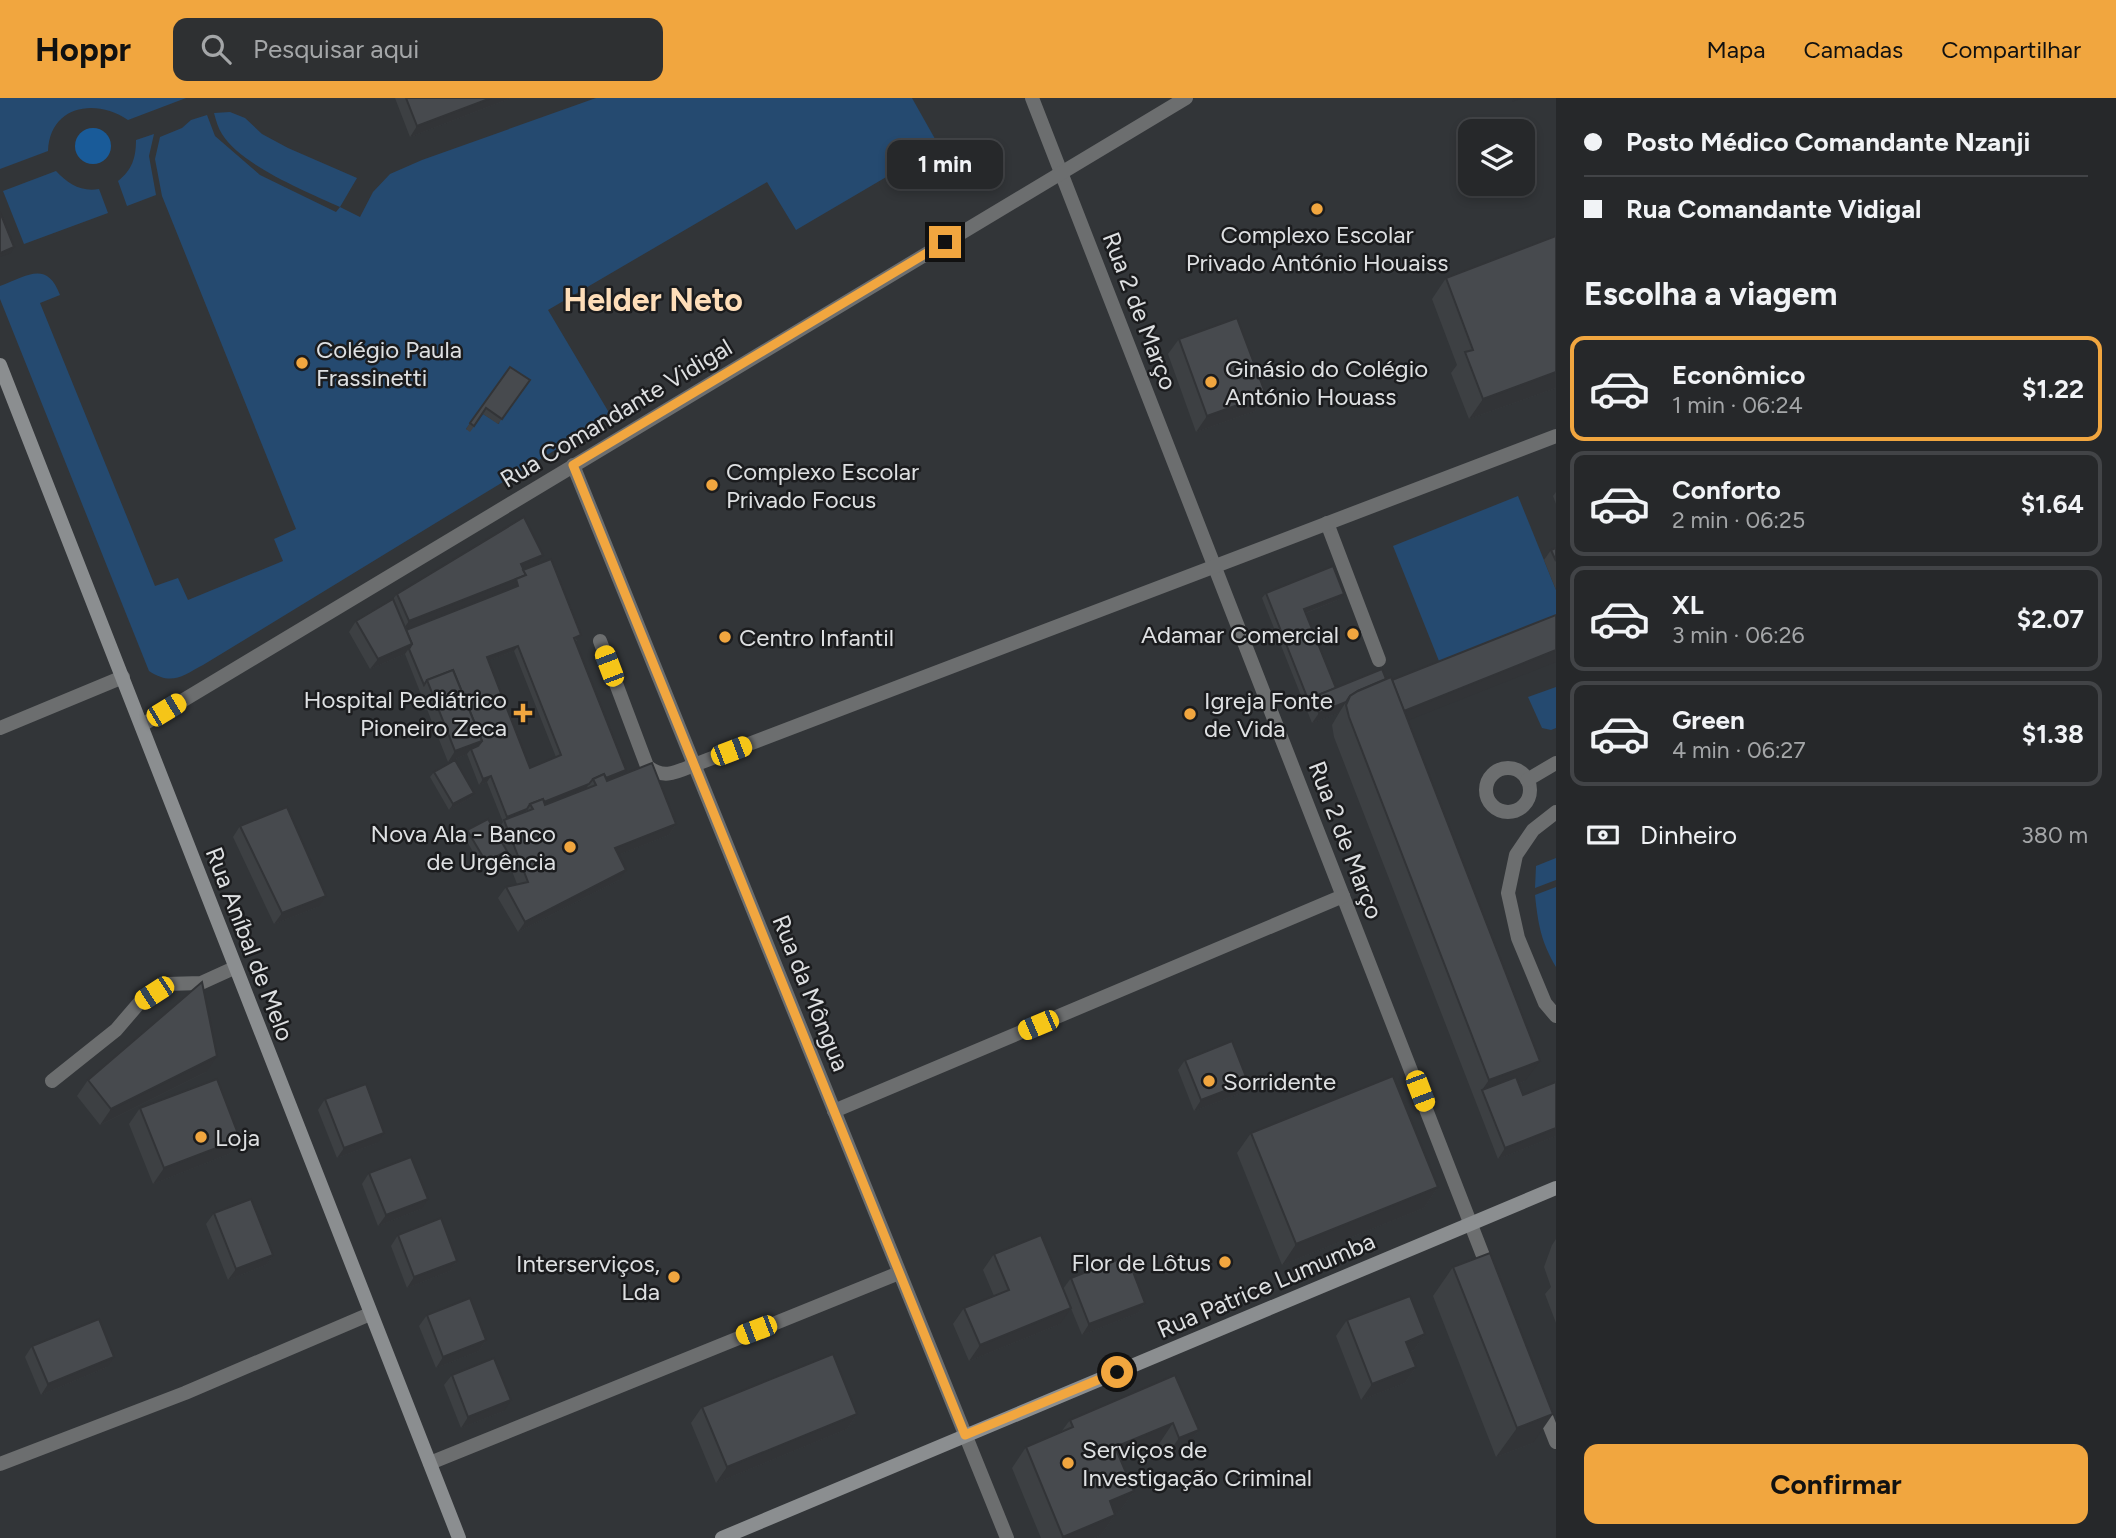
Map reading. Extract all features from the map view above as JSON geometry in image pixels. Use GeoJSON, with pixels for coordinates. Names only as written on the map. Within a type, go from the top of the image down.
{"type":"FeatureCollection","features":[{"type":"Feature","properties":{"kind":"street","name":"Rua 2 de Março"},"geometry":{"type":"LineString","coordinates":[[1032,98],[1496,1288]]}},
{"type":"Feature","properties":{"kind":"street","name":"Rua Comandante Vidigal"},"geometry":{"type":"LineString","coordinates":[[142,725],[1186,98]]}},
{"type":"Feature","properties":{"kind":"street","name":"Rua Aníbal de Melo"},"geometry":{"type":"LineString","coordinates":[[0,365],[459,1538]]}},
{"type":"Feature","properties":{"kind":"street"},"geometry":{"type":"LineString","coordinates":[[600,640],[647,766],[660,774],[670,774],[1556,436]]}},
{"type":"Feature","properties":{"kind":"street","name":"Rua da Môngua"},"geometry":{"type":"LineString","coordinates":[[573,465],[1007,1538]]}},
{"type":"Feature","properties":{"kind":"street"},"geometry":{"type":"LineString","coordinates":[[1327,523],[1379,660]]}},
{"type":"Feature","properties":{"kind":"street"},"geometry":{"type":"LineString","coordinates":[[0,729],[123,677]]}},
{"type":"Feature","properties":{"kind":"street"},"geometry":{"type":"LineString","coordinates":[[1527,780],[1556,763]]}},
{"type":"Feature","properties":{"kind":"street"},"geometry":{"type":"LineString","coordinates":[[1556,812],[1533,830],[1516,855],[1508,893],[1518,938],[1545,1003],[1556,1016]]}},
{"type":"Feature","properties":{"kind":"street"},"geometry":{"type":"LineString","coordinates":[[834,1111],[1343,895]]}},
{"type":"Feature","properties":{"kind":"street"},"geometry":{"type":"LineString","coordinates":[[52,1081],[116,1030],[140,1002],[167,984],[201,983],[234,968]]}},
{"type":"Feature","properties":{"kind":"street","name":"Rua Patrice Lumumba"},"geometry":{"type":"LineString","coordinates":[[722,1538],[1556,1188]]}},
{"type":"Feature","properties":{"kind":"street"},"geometry":{"type":"LineString","coordinates":[[430,1463],[900,1273]]}},
{"type":"Feature","properties":{"kind":"street"},"geometry":{"type":"LineString","coordinates":[[0,1464],[185,1393],[370,1314]]}},
{"type":"Feature","properties":{"kind":"street"},"geometry":{"type":"LineString","coordinates":[[1536,1390],[1556,1441]]}},
{"type":"Feature","properties":{"kind":"shaded area"},"geometry":{"type":"Polygon","coordinates":[[[0,98],[186,98],[128,120],[102,109],[77,110],[66,115],[57,124],[48,151],[0,169],[0,98]]]}},
{"type":"Feature","properties":{"kind":"shaded area","name":"Colégio Paula Frassinetti"},"geometry":{"type":"Polygon","coordinates":[[[596,98],[912,98],[939,146],[796,230],[767,182],[548,310],[611,416],[203,665],[177,678],[157,676],[149,671],[0,299],[0,286],[35,274],[49,277],[55,284],[60,295],[40,303],[155,586],[178,578],[188,600],[283,561],[274,539],[296,529],[162,196],[155,159],[160,137],[182,128],[191,120],[207,115],[215,136],[260,175],[336,212],[340,207],[360,217],[373,192],[390,174],[596,98]],[[507,372],[466,429],[470,431],[483,414],[499,424],[507,372]]]}},
{"type":"Feature","properties":{"kind":"shaded area"},"geometry":{"type":"Polygon","coordinates":[[[230,112],[245,118],[262,134],[288,148],[357,178],[340,207],[293,185],[244,157],[222,134],[214,113],[230,112]]]}},
{"type":"Feature","properties":{"kind":"shaded area"},"geometry":{"type":"Polygon","coordinates":[[[93,128],[105,134],[111,146],[105,158],[93,164],[81,158],[75,146],[81,134],[93,128]]]}},
{"type":"Feature","properties":{"kind":"shaded area"},"geometry":{"type":"Polygon","coordinates":[[[154,134],[149,156],[156,195],[127,206],[118,181],[132,163],[136,140],[154,134]]]}},
{"type":"Feature","properties":{"kind":"shaded area"},"geometry":{"type":"Polygon","coordinates":[[[56,171],[75,186],[99,189],[108,213],[24,244],[3,191],[56,171]]]}},
{"type":"Feature","properties":{"kind":"shaded area"},"geometry":{"type":"Polygon","coordinates":[[[1518,496],[1556,590],[1556,626],[1443,671],[1393,546],[1518,496]]]}},
{"type":"Feature","properties":{"kind":"shaded area"},"geometry":{"type":"Polygon","coordinates":[[[1556,687],[1556,728],[1542,728],[1528,697],[1556,687]]]}},
{"type":"Feature","properties":{"kind":"shaded area"},"geometry":{"type":"Polygon","coordinates":[[[1556,858],[1556,880],[1535,888],[1536,866],[1556,858]]]}},
{"type":"Feature","properties":{"kind":"shaded area"},"geometry":{"type":"Polygon","coordinates":[[[1556,887],[1556,967],[1541,932],[1535,895],[1556,887]]]}},
{"type":"Feature","properties":{"kind":"building"},"geometry":{"type":"Polygon","coordinates":[[[406,98],[491,98],[417,126],[406,98]]]}},
{"type":"Feature","properties":{"kind":"building"},"geometry":{"type":"Polygon","coordinates":[[[0,212],[14,247],[0,253],[0,212]]]}},
{"type":"Feature","properties":{"kind":"building"},"geometry":{"type":"Polygon","coordinates":[[[1556,236],[1556,372],[1483,399],[1465,352],[1473,350],[1446,278],[1556,236]]]}},
{"type":"Feature","properties":{"kind":"building","name":"Ginásio do Colégio António Houass"},"geometry":{"type":"Polygon","coordinates":[[[1237,318],[1266,395],[1207,416],[1179,339],[1237,318]]]}},
{"type":"Feature","properties":{"kind":"building"},"geometry":{"type":"Polygon","coordinates":[[[510,367],[530,380],[502,419],[486,408],[474,426],[470,423],[510,367]]]}},
{"type":"Feature","properties":{"kind":"building"},"geometry":{"type":"Polygon","coordinates":[[[524,517],[543,555],[521,564],[526,575],[409,621],[397,594],[524,517]]]}},
{"type":"Feature","properties":{"kind":"building"},"geometry":{"type":"Polygon","coordinates":[[[1556,548],[1556,561],[1551,550],[1556,548]]]}},
{"type":"Feature","properties":{"kind":"building","name":"Hospital Pediátrico Pioneiro Zeca"},"geometry":{"type":"Polygon","coordinates":[[[551,559],[581,635],[574,638],[626,770],[606,778],[604,774],[589,784],[544,802],[543,799],[530,804],[527,809],[507,817],[491,776],[483,779],[471,749],[482,741],[453,670],[427,680],[424,685],[409,649],[412,644],[406,630],[518,586],[516,579],[526,575],[523,570],[551,559]],[[518,646],[487,657],[530,768],[561,755],[518,646]]]}},
{"type":"Feature","properties":{"kind":"building"},"geometry":{"type":"Polygon","coordinates":[[[1333,566],[1344,594],[1304,609],[1336,688],[1313,697],[1309,702],[1266,593],[1333,566]]]}},
{"type":"Feature","properties":{"kind":"building"},"geometry":{"type":"Polygon","coordinates":[[[393,599],[412,644],[378,659],[356,621],[393,599]]]}},
{"type":"Feature","properties":{"kind":"building"},"geometry":{"type":"Polygon","coordinates":[[[1556,615],[1556,650],[1404,711],[1392,680],[1556,615]]]}},
{"type":"Feature","properties":{"kind":"building"},"geometry":{"type":"Polygon","coordinates":[[[1382,669],[1386,679],[1358,691],[1346,702],[1319,713],[1313,697],[1382,669]]]}},
{"type":"Feature","properties":{"kind":"building"},"geometry":{"type":"Polygon","coordinates":[[[453,670],[482,741],[455,751],[427,680],[453,670]]]}},
{"type":"Feature","properties":{"kind":"building"},"geometry":{"type":"Polygon","coordinates":[[[1391,677],[1540,1061],[1489,1080],[1346,705],[1350,696],[1358,691],[1391,677]]]}},
{"type":"Feature","properties":{"kind":"building"},"geometry":{"type":"Polygon","coordinates":[[[455,760],[474,793],[453,804],[434,772],[455,760]]]}},
{"type":"Feature","properties":{"kind":"building","name":"Nova Ala - Banco de Urgência"},"geometry":{"type":"Polygon","coordinates":[[[652,763],[676,824],[615,848],[626,870],[525,922],[506,887],[528,882],[504,820],[533,809],[530,804],[543,799],[545,805],[596,785],[593,779],[604,774],[607,781],[652,763]]]}},
{"type":"Feature","properties":{"kind":"building"},"geometry":{"type":"Polygon","coordinates":[[[287,807],[326,896],[282,913],[240,826],[287,807]]]}},
{"type":"Feature","properties":{"kind":"building"},"geometry":{"type":"Polygon","coordinates":[[[488,819],[507,851],[486,862],[467,830],[488,819]]]}},
{"type":"Feature","properties":{"kind":"building"},"geometry":{"type":"Polygon","coordinates":[[[202,982],[217,1056],[111,1109],[88,1080],[202,982]]]}},
{"type":"Feature","properties":{"kind":"building","name":"Sorridente"},"geometry":{"type":"Polygon","coordinates":[[[1232,1041],[1248,1082],[1201,1100],[1185,1060],[1232,1041]]]}},
{"type":"Feature","properties":{"kind":"building"},"geometry":{"type":"Polygon","coordinates":[[[1393,1076],[1438,1187],[1296,1244],[1251,1133],[1393,1076]]]}},
{"type":"Feature","properties":{"kind":"building"},"geometry":{"type":"Polygon","coordinates":[[[1516,1077],[1523,1095],[1556,1082],[1556,1128],[1505,1148],[1482,1090],[1516,1077]]]}},
{"type":"Feature","properties":{"kind":"building"},"geometry":{"type":"Polygon","coordinates":[[[217,1079],[240,1139],[164,1168],[140,1108],[217,1079]]]}},
{"type":"Feature","properties":{"kind":"building"},"geometry":{"type":"Polygon","coordinates":[[[366,1084],[384,1133],[344,1148],[325,1099],[366,1084]]]}},
{"type":"Feature","properties":{"kind":"building"},"geometry":{"type":"Polygon","coordinates":[[[411,1157],[428,1199],[386,1215],[369,1173],[411,1157]]]}},
{"type":"Feature","properties":{"kind":"building"},"geometry":{"type":"Polygon","coordinates":[[[251,1199],[273,1255],[236,1269],[214,1213],[251,1199]]]}},
{"type":"Feature","properties":{"kind":"building"},"geometry":{"type":"Polygon","coordinates":[[[441,1218],[457,1261],[414,1277],[398,1235],[441,1218]]]}},
{"type":"Feature","properties":{"kind":"building"},"geometry":{"type":"Polygon","coordinates":[[[1041,1235],[1071,1308],[980,1345],[964,1308],[1009,1290],[994,1254],[1041,1235]]]}},
{"type":"Feature","properties":{"kind":"building"},"geometry":{"type":"Polygon","coordinates":[[[1490,1253],[1553,1414],[1517,1428],[1453,1267],[1490,1253]]]}},
{"type":"Feature","properties":{"kind":"building"},"geometry":{"type":"Polygon","coordinates":[[[1127,1256],[1145,1303],[1089,1324],[1071,1278],[1127,1256]]]}},
{"type":"Feature","properties":{"kind":"building"},"geometry":{"type":"Polygon","coordinates":[[[1410,1296],[1425,1334],[1406,1342],[1416,1367],[1372,1384],[1347,1320],[1410,1296]]]}},
{"type":"Feature","properties":{"kind":"building"},"geometry":{"type":"Polygon","coordinates":[[[470,1298],[486,1340],[443,1357],[427,1315],[470,1298]]]}},
{"type":"Feature","properties":{"kind":"building"},"geometry":{"type":"Polygon","coordinates":[[[99,1319],[114,1357],[48,1384],[32,1346],[99,1319]]]}},
{"type":"Feature","properties":{"kind":"building"},"geometry":{"type":"Polygon","coordinates":[[[833,1354],[857,1414],[727,1467],[702,1407],[833,1354]]]}},
{"type":"Feature","properties":{"kind":"building"},"geometry":{"type":"Polygon","coordinates":[[[494,1358],[511,1400],[468,1417],[452,1375],[494,1358]]]}},
{"type":"Feature","properties":{"kind":"building","name":"Serviços de Investigação Criminal"},"geometry":{"type":"Polygon","coordinates":[[[1175,1375],[1199,1430],[1179,1438],[1173,1423],[1115,1447],[1134,1491],[1110,1501],[1115,1515],[1063,1537],[1026,1447],[1073,1427],[1070,1420],[1175,1375]]]}},
{"type":"Feature","properties":{"kind":"place","name":"Complexo Escolar Privado António Houaiss"},"geometry":{"type":"Point","coordinates":[1317,209]}},
{"type":"Feature","properties":{"kind":"place","name":"Colégio Paula Frassinetti"},"geometry":{"type":"Point","coordinates":[302,363]}},
{"type":"Feature","properties":{"kind":"place","name":"Ginásio do Colégio António Houass"},"geometry":{"type":"Point","coordinates":[1211,382]}},
{"type":"Feature","properties":{"kind":"place","name":"Complexo Escolar Privado Focus"},"geometry":{"type":"Point","coordinates":[712,485]}},
{"type":"Feature","properties":{"kind":"place","name":"Adamar Comercial"},"geometry":{"type":"Point","coordinates":[1353,634]}},
{"type":"Feature","properties":{"kind":"place","name":"Centro Infantil"},"geometry":{"type":"Point","coordinates":[725,637]}},
{"type":"Feature","properties":{"kind":"place","name":"Hospital Pediátrico Pioneiro Zeca"},"geometry":{"type":"Point","coordinates":[523,713]}},
{"type":"Feature","properties":{"kind":"place","name":"Igreja Fonte de Vida"},"geometry":{"type":"Point","coordinates":[1190,714]}},
{"type":"Feature","properties":{"kind":"place","name":"Nova Ala - Banco de Urgência"},"geometry":{"type":"Point","coordinates":[570,847]}},
{"type":"Feature","properties":{"kind":"place","name":"Sorridente"},"geometry":{"type":"Point","coordinates":[1209,1081]}},
{"type":"Feature","properties":{"kind":"place","name":"Loja"},"geometry":{"type":"Point","coordinates":[201,1137]}},
{"type":"Feature","properties":{"kind":"place","name":"Flor de Lôtus"},"geometry":{"type":"Point","coordinates":[1225,1262]}},
{"type":"Feature","properties":{"kind":"place","name":"Interserviços, Lda"},"geometry":{"type":"Point","coordinates":[674,1277]}},
{"type":"Feature","properties":{"kind":"place","name":"Serviços de Investigação Criminal"},"geometry":{"type":"Point","coordinates":[1068,1463]}},
{"type":"Feature","properties":{"kind":"district","name":"Helder Neto"},"geometry":{"type":"Point","coordinates":[653,300]}},
{"type":"Feature","properties":{"kind":"route"},"geometry":{"type":"LineString","coordinates":[[945,242],[573,465],[965,1435],[1117,1372]]}}]}
